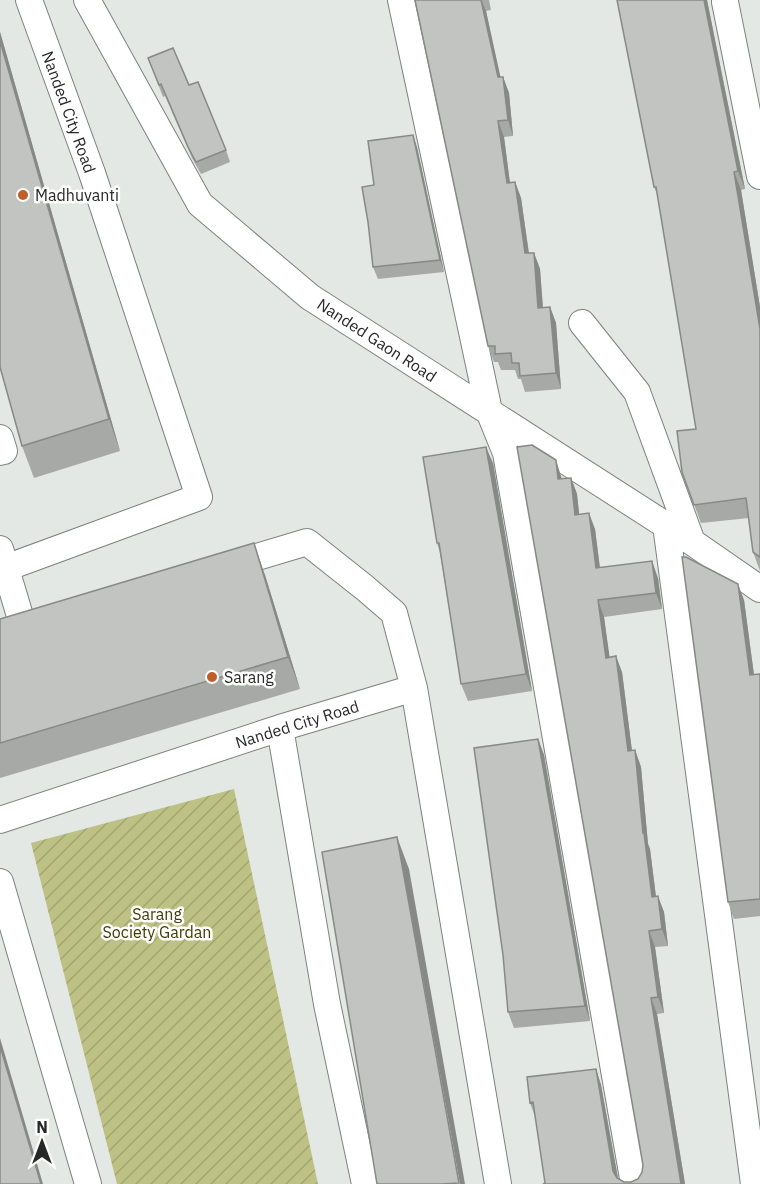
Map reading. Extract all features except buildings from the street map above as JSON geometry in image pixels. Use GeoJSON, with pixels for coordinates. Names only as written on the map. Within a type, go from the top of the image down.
{"type":"FeatureCollection","features":[{"type":"Feature","properties":{"kind":"street","name":"Nanded City Road"},"geometry":{"type":"LineString","coordinates":[[2,562],[199,497],[92,173],[29,0]]}},
{"type":"Feature","properties":{"kind":"street","name":"Nanded Gaon Road"},"geometry":{"type":"LineString","coordinates":[[87,0],[200,204],[310,297],[666,525],[760,589]]}},
{"type":"Feature","properties":{"kind":"street"},"geometry":{"type":"LineString","coordinates":[[401,0],[489,411],[506,453],[634,1184]]}},
{"type":"Feature","properties":{"kind":"street"},"geometry":{"type":"LineString","coordinates":[[725,2],[760,176]]}},
{"type":"Feature","properties":{"kind":"street"},"geometry":{"type":"LineString","coordinates":[[582,323],[637,392],[692,542]]}},
{"type":"Feature","properties":{"kind":"street"},"geometry":{"type":"LineString","coordinates":[[0,438],[4,451],[0,452]]}},
{"type":"Feature","properties":{"kind":"street"},"geometry":{"type":"LineString","coordinates":[[666,525],[754,1184]]}},
{"type":"Feature","properties":{"kind":"street"},"geometry":{"type":"LineString","coordinates":[[205,573],[307,542],[394,613],[414,687],[498,1184]]}},
{"type":"Feature","properties":{"kind":"street"},"geometry":{"type":"LineString","coordinates":[[2,562],[23,626]]}},
{"type":"Feature","properties":{"kind":"street","name":"Nanded City Road"},"geometry":{"type":"LineString","coordinates":[[0,820],[280,728],[414,687]]}},
{"type":"Feature","properties":{"kind":"street"},"geometry":{"type":"LineString","coordinates":[[280,728],[327,1004],[365,1184]]}},
{"type":"Feature","properties":{"kind":"street"},"geometry":{"type":"LineString","coordinates":[[0,882],[88,1184]]}},
{"type":"Feature","properties":{"kind":"green space","name":"Sarang Society Gardan"},"geometry":{"type":"Polygon","coordinates":[[[234,789],[318,1184],[117,1184],[31,843],[234,789]]]}},
{"type":"Feature","properties":{"kind":"place","name":"Madhuvanti"},"geometry":{"type":"Point","coordinates":[23,195]}},
{"type":"Feature","properties":{"kind":"place","name":"Sarang"},"geometry":{"type":"Point","coordinates":[212,677]}}]}
